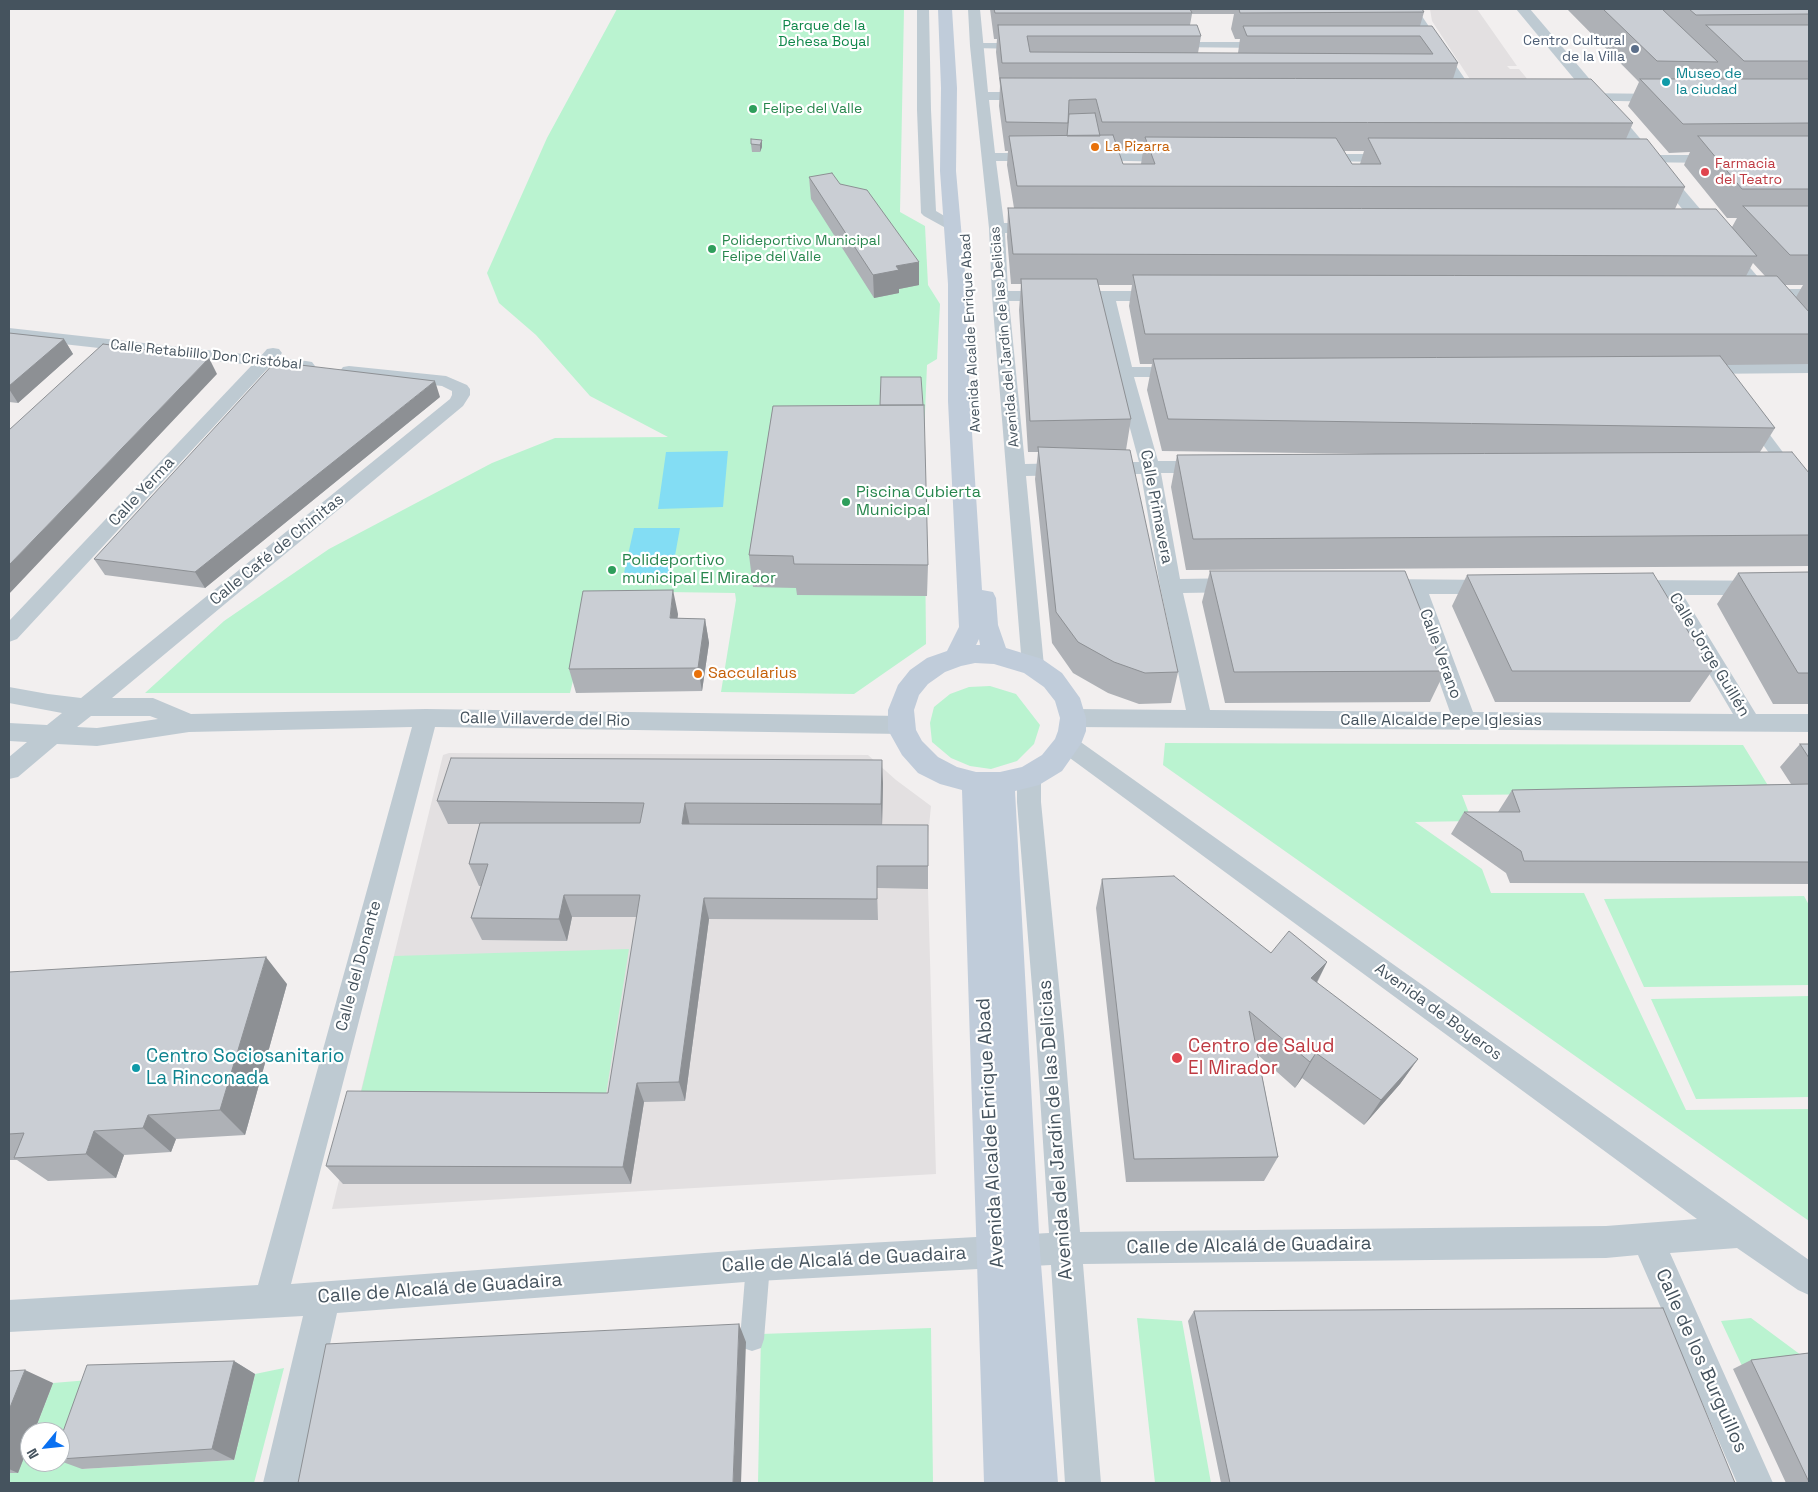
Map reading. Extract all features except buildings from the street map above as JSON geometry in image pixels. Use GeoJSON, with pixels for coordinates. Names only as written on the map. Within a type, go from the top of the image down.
{"type":"FeatureCollection","features":[{"type":"Feature","properties":{"kind":"main road","name":"Avenida Alcalde Enrique Abad"},"geometry":{"type":"LineString","coordinates":[[944,9],[949,88],[948,171],[957,284],[959,402],[972,627],[957,657]]}},
{"type":"Feature","properties":{"kind":"main road","name":"Avenida Alcalde Enrique Abad"},"geometry":{"type":"LineString","coordinates":[[956,9],[985,625],[993,643],[994,655]]}},
{"type":"Feature","properties":{"kind":"main road"},"geometry":{"type":"LineString","coordinates":[[976,654],[994,655],[1015,659],[1033,666],[1053,680],[1066,698],[1070,731],[1052,763],[1002,781],[950,776],[928,765],[912,748],[902,725],[901,710],[907,692],[919,677],[936,665],[957,657],[976,654]]}},
{"type":"Feature","properties":{"kind":"main road","name":"Avenida Alcalde Enrique Abad"},"geometry":{"type":"LineString","coordinates":[[1002,781],[1009,1252],[1005,1483]]}},
{"type":"Feature","properties":{"kind":"main road","name":"Avenida Alcalde Enrique Abad"},"geometry":{"type":"LineString","coordinates":[[1009,1252],[1037,1483]]}},
{"type":"Feature","properties":{"kind":"street","name":"Avenida Alcalde Enrique Abad"},"geometry":{"type":"LineString","coordinates":[[923,9],[924,110],[929,213],[952,227]]}},
{"type":"Feature","properties":{"kind":"street","name":"Avenida del Jardín de las Delicias"},"geometry":{"type":"LineString","coordinates":[[974,9],[976,46],[997,228],[1000,296],[1033,666]]}},
{"type":"Feature","properties":{"kind":"street"},"geometry":{"type":"LineString","coordinates":[[1411,9],[1428,44],[1476,98],[1452,98]]}},
{"type":"Feature","properties":{"kind":"street"},"geometry":{"type":"LineString","coordinates":[[1523,9],[1698,215],[1754,294],[1809,349]]}},
{"type":"Feature","properties":{"kind":"street"},"geometry":{"type":"LineString","coordinates":[[1168,46],[1276,45]]}},
{"type":"Feature","properties":{"kind":"street"},"geometry":{"type":"LineString","coordinates":[[976,46],[1031,46]]}},
{"type":"Feature","properties":{"kind":"street"},"geometry":{"type":"LineString","coordinates":[[982,96],[1046,96]]}},
{"type":"Feature","properties":{"kind":"street"},"geometry":{"type":"LineString","coordinates":[[1558,98],[1679,98]]}},
{"type":"Feature","properties":{"kind":"street"},"geometry":{"type":"LineString","coordinates":[[988,157],[1053,157]]}},
{"type":"Feature","properties":{"kind":"street"},"geometry":{"type":"LineString","coordinates":[[1073,157],[1192,158]]}},
{"type":"Feature","properties":{"kind":"street"},"geometry":{"type":"LineString","coordinates":[[1301,158],[1410,158]]}},
{"type":"Feature","properties":{"kind":"street"},"geometry":{"type":"LineString","coordinates":[[1619,159],[1732,158]]}},
{"type":"Feature","properties":{"kind":"street"},"geometry":{"type":"LineString","coordinates":[[997,228],[1057,228]]}},
{"type":"Feature","properties":{"kind":"street"},"geometry":{"type":"LineString","coordinates":[[1687,228],[1726,228]]}},
{"type":"Feature","properties":{"kind":"street"},"geometry":{"type":"LineString","coordinates":[[1754,294],[1809,294]]}},
{"type":"Feature","properties":{"kind":"street"},"geometry":{"type":"LineString","coordinates":[[1000,296],[1176,296]]}},
{"type":"Feature","properties":{"kind":"street","name":"Calle Primavera"},"geometry":{"type":"LineString","coordinates":[[1107,296],[1124,372],[1150,467],[1171,586],[1200,719]]}},
{"type":"Feature","properties":{"kind":"street","name":"Calle Retablillo Don Cristóbal"},"geometry":{"type":"LineString","coordinates":[[9,333],[106,344],[270,356],[330,369],[446,382],[461,389]]}},
{"type":"Feature","properties":{"kind":"street"},"geometry":{"type":"LineString","coordinates":[[88,361],[106,344]]}},
{"type":"Feature","properties":{"kind":"street","name":"Calle Yerma"},"geometry":{"type":"LineString","coordinates":[[9,634],[270,356]]}},
{"type":"Feature","properties":{"kind":"street"},"geometry":{"type":"LineString","coordinates":[[1683,369],[1717,374],[1809,368]]}},
{"type":"Feature","properties":{"kind":"street"},"geometry":{"type":"LineString","coordinates":[[1124,372],[1199,372]]}},
{"type":"Feature","properties":{"kind":"street","name":"Calle Café de Chinitas"},"geometry":{"type":"LineString","coordinates":[[52,735],[457,402],[461,395],[461,389]]}},
{"type":"Feature","properties":{"kind":"street"},"geometry":{"type":"LineString","coordinates":[[1742,408],[1809,497]]}},
{"type":"Feature","properties":{"kind":"street"},"geometry":{"type":"LineString","coordinates":[[1016,470],[1221,467]]}},
{"type":"Feature","properties":{"kind":"street"},"geometry":{"type":"LineString","coordinates":[[1767,468],[1809,468]]}},
{"type":"Feature","properties":{"kind":"street"},"geometry":{"type":"LineString","coordinates":[[1171,586],[1263,586]]}},
{"type":"Feature","properties":{"kind":"street"},"geometry":{"type":"LineString","coordinates":[[1359,586],[1513,587]]}},
{"type":"Feature","properties":{"kind":"street","name":"Calle Verano"},"geometry":{"type":"LineString","coordinates":[[1416,586],[1465,721]]}},
{"type":"Feature","properties":{"kind":"street"},"geometry":{"type":"LineString","coordinates":[[1610,587],[1809,588]]}},
{"type":"Feature","properties":{"kind":"street","name":"Calle Jorge Guillén"},"geometry":{"type":"LineString","coordinates":[[1668,587],[1750,723]]}},
{"type":"Feature","properties":{"kind":"street","name":"Calle Villaverde del Rio"},"geometry":{"type":"LineString","coordinates":[[9,695],[48,703],[86,707],[152,707],[189,723]]}},
{"type":"Feature","properties":{"kind":"street","name":"Calle Villaverde del Rio"},"geometry":{"type":"LineString","coordinates":[[9,732],[97,736],[189,723],[426,718],[902,725]]}},
{"type":"Feature","properties":{"kind":"street","name":"Calle del Donante"},"geometry":{"type":"LineString","coordinates":[[270,1301],[426,718]]}},
{"type":"Feature","properties":{"kind":"street","name":"Calle Alcalde Pepe Iglesias"},"geometry":{"type":"LineString","coordinates":[[1070,731],[1200,719],[1809,723]]}},
{"type":"Feature","properties":{"kind":"street","name":"Avenida de Boyeros"},"geometry":{"type":"LineString","coordinates":[[1070,731],[1741,1232],[1809,1279]]}},
{"type":"Feature","properties":{"kind":"street"},"geometry":{"type":"LineString","coordinates":[[9,770],[52,735]]}},
{"type":"Feature","properties":{"kind":"street","name":"Avenida del Jardín de las Delicias"},"geometry":{"type":"LineString","coordinates":[[1002,781],[1029,802],[1050,1036],[1083,1483]]}},
{"type":"Feature","properties":{"kind":"street","name":"Calle de Alcalá de Guadaira"},"geometry":{"type":"LineString","coordinates":[[9,1316],[324,1298],[758,1265],[1065,1248],[1606,1242],[1741,1232]]}},
{"type":"Feature","properties":{"kind":"street","name":"Calle de los Burguillos"},"geometry":{"type":"LineString","coordinates":[[1648,1238],[1755,1483]]}},
{"type":"Feature","properties":{"kind":"street"},"geometry":{"type":"LineString","coordinates":[[752,1339],[758,1265]]}},
{"type":"Feature","properties":{"kind":"street"},"geometry":{"type":"LineString","coordinates":[[282,1483],[324,1298]]}},
{"type":"Feature","properties":{"kind":"shaded area"},"geometry":{"type":"Polygon","coordinates":[[[1430,9],[1477,9],[1517,66],[1507,66],[1510,69],[1519,69],[1534,87],[1475,87],[1432,21],[1430,9]]]}},
{"type":"Feature","properties":{"kind":"shaded area"},"geometry":{"type":"Polygon","coordinates":[[[449,753],[868,755],[896,780],[931,806],[927,847],[936,1174],[332,1209],[443,755],[449,753]]]}},
{"type":"Feature","properties":{"kind":"green space","name":"Parque de la Dehesa Boyal"},"geometry":{"type":"Polygon","coordinates":[[[617,9],[904,9],[900,212],[925,226],[928,285],[940,304],[937,359],[927,365],[924,436],[926,644],[854,694],[721,692],[736,600],[735,593],[598,591],[589,615],[570,693],[145,693],[224,621],[329,549],[492,463],[555,438],[668,437],[590,396],[536,335],[499,303],[487,273],[547,138],[617,9]]]}},
{"type":"Feature","properties":{"kind":"green space"},"geometry":{"type":"Polygon","coordinates":[[[990,686],[1016,694],[1040,725],[1034,744],[1017,761],[991,769],[970,766],[951,758],[932,742],[930,723],[934,707],[950,694],[969,687],[990,686]]]}},
{"type":"Feature","properties":{"kind":"green space"},"geometry":{"type":"Polygon","coordinates":[[[1165,743],[1743,745],[1772,792],[1462,795],[1472,821],[1415,822],[1482,869],[1491,893],[1584,893],[1686,1110],[1809,1109],[1809,1221],[1163,765],[1165,743]]]}},
{"type":"Feature","properties":{"kind":"green space"},"geometry":{"type":"Polygon","coordinates":[[[1804,896],[1809,905],[1809,985],[1644,987],[1604,899],[1804,896]]]}},
{"type":"Feature","properties":{"kind":"green space"},"geometry":{"type":"Polygon","coordinates":[[[629,949],[604,1107],[358,1105],[394,956],[629,949]]]}},
{"type":"Feature","properties":{"kind":"green space"},"geometry":{"type":"Polygon","coordinates":[[[1809,996],[1809,1097],[1696,1099],[1651,999],[1809,996]]]}},
{"type":"Feature","properties":{"kind":"green space"},"geometry":{"type":"Polygon","coordinates":[[[1137,1318],[1182,1321],[1211,1483],[1155,1483],[1137,1318]]]}},
{"type":"Feature","properties":{"kind":"green space"},"geometry":{"type":"Polygon","coordinates":[[[1751,1318],[1809,1361],[1743,1368],[1721,1321],[1751,1318]]]}},
{"type":"Feature","properties":{"kind":"green space"},"geometry":{"type":"Polygon","coordinates":[[[931,1328],[933,1483],[758,1483],[761,1334],[931,1328]]]}},
{"type":"Feature","properties":{"kind":"green space"},"geometry":{"type":"Polygon","coordinates":[[[284,1368],[254,1483],[9,1483],[9,1473],[18,1472],[20,1467],[20,1472],[70,1472],[70,1422],[38,1422],[53,1383],[113,1378],[82,1469],[234,1460],[255,1374],[284,1368]]]}},
{"type":"Feature","properties":{"kind":"water"},"geometry":{"type":"Polygon","coordinates":[[[728,451],[723,507],[658,509],[666,452],[728,451]]]}},
{"type":"Feature","properties":{"kind":"water"},"geometry":{"type":"Polygon","coordinates":[[[634,528],[680,528],[670,583],[622,582],[634,528]]]}},
{"type":"Feature","properties":{"kind":"place","name":"Centro Cultural de la Villa"},"geometry":{"type":"Point","coordinates":[1635,49]}},
{"type":"Feature","properties":{"kind":"place","name":"Museo de la ciudad"},"geometry":{"type":"Point","coordinates":[1666,82]}},
{"type":"Feature","properties":{"kind":"place","name":"Felipe del Valle"},"geometry":{"type":"Point","coordinates":[753,109]}},
{"type":"Feature","properties":{"kind":"place","name":"La Pizarra"},"geometry":{"type":"Point","coordinates":[1095,147]}},
{"type":"Feature","properties":{"kind":"place","name":"Farmacia del Teatro"},"geometry":{"type":"Point","coordinates":[1705,172]}},
{"type":"Feature","properties":{"kind":"place","name":"Polideportivo Municipal Felipe del Valle"},"geometry":{"type":"Point","coordinates":[712,249]}},
{"type":"Feature","properties":{"kind":"place","name":"Piscina Cubierta Municipal"},"geometry":{"type":"Point","coordinates":[846,502]}},
{"type":"Feature","properties":{"kind":"place","name":"Polideportivo municipal El Mirador"},"geometry":{"type":"Point","coordinates":[612,570]}},
{"type":"Feature","properties":{"kind":"place","name":"Saccularius"},"geometry":{"type":"Point","coordinates":[698,674]}},
{"type":"Feature","properties":{"kind":"place","name":"Centro de Salud El Mirador"},"geometry":{"type":"Point","coordinates":[1177,1058]}},
{"type":"Feature","properties":{"kind":"place","name":"Centro Sociosanitario La Rinconada"},"geometry":{"type":"Point","coordinates":[136,1068]}}]}
